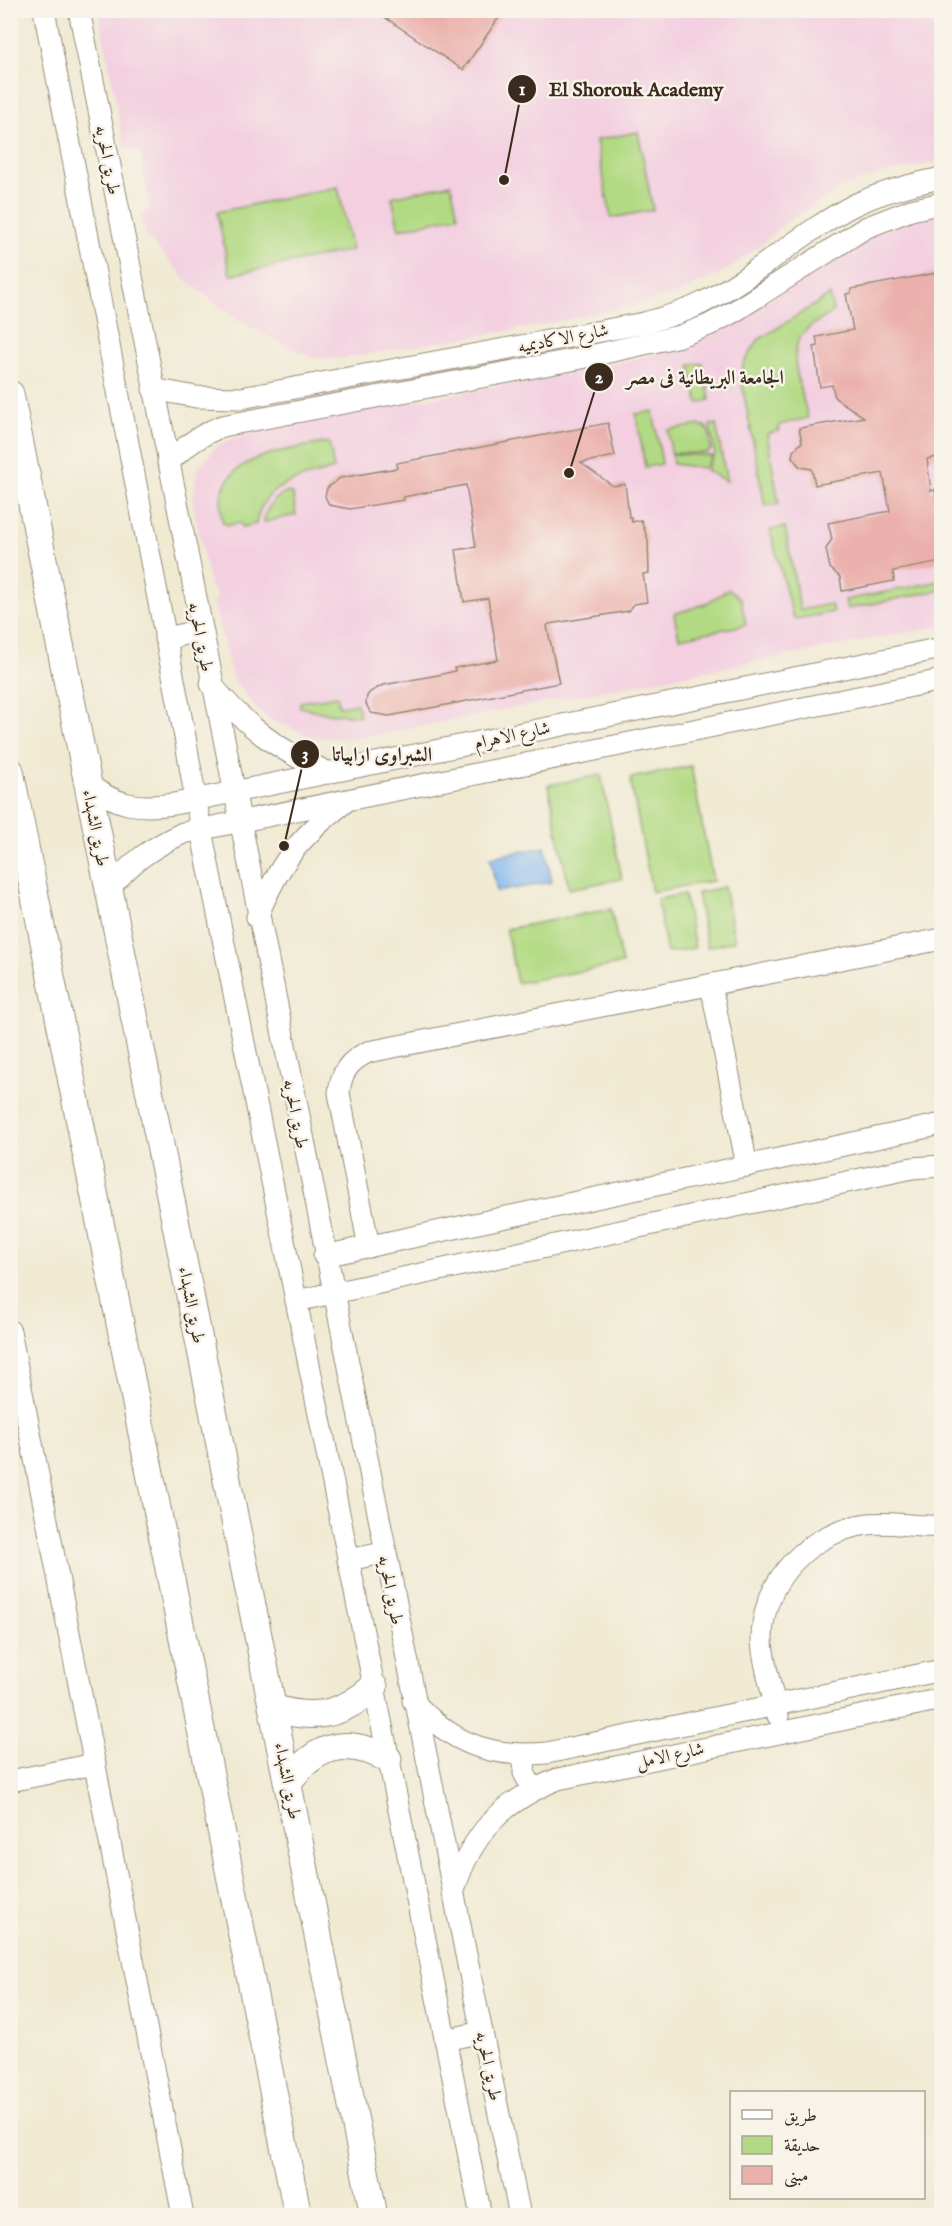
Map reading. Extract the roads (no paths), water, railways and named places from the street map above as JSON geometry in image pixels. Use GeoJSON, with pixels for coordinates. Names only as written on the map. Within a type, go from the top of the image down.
{"type":"FeatureCollection","features":[{"type":"Feature","properties":{"kind":"main road","name":"طريق الشهداء"},"geometry":{"type":"LineString","coordinates":[[10,394],[374,2216]]}},
{"type":"Feature","properties":{"kind":"main road"},"geometry":{"type":"LineString","coordinates":[[10,771],[298,2216]]}},
{"type":"Feature","properties":{"kind":"main road"},"geometry":{"type":"LineString","coordinates":[[273,1708],[290,1714],[309,1716],[327,1714],[360,1699],[374,1687]]}},
{"type":"Feature","properties":{"kind":"main road"},"geometry":{"type":"LineString","coordinates":[[288,1782],[300,1766],[315,1754],[333,1747],[352,1746],[371,1750],[388,1759]]}},
{"type":"Feature","properties":{"kind":"street","name":"طريق الحريه"},"geometry":{"type":"LineString","coordinates":[[44,10],[201,830],[481,2216]]}},
{"type":"Feature","properties":{"kind":"street","name":"طريق الحريه"},"geometry":{"type":"LineString","coordinates":[[79,10],[383,1553],[520,2216]]}},
{"type":"Feature","properties":{"kind":"street"},"geometry":{"type":"LineString","coordinates":[[78,183],[112,176]]}},
{"type":"Feature","properties":{"kind":"street","name":"شارع الاكاديميه"},"geometry":{"type":"LineString","coordinates":[[153,389],[196,398],[241,398],[672,316],[699,305],[854,206],[904,186],[942,178]]}},
{"type":"Feature","properties":{"kind":"street","name":"شارع الاكاديميه"},"geometry":{"type":"LineString","coordinates":[[168,463],[183,447],[201,435],[222,426],[577,359],[680,336],[709,325],[735,311],[865,228],[903,213],[942,203]]}},
{"type":"Feature","properties":{"kind":"street"},"geometry":{"type":"LineString","coordinates":[[854,206],[865,228]]}},
{"type":"Feature","properties":{"kind":"street"},"geometry":{"type":"LineString","coordinates":[[570,337],[577,359]]}},
{"type":"Feature","properties":{"kind":"street"},"geometry":{"type":"LineString","coordinates":[[165,639],[200,630]]}},
{"type":"Feature","properties":{"kind":"street","name":"شارع الاهرام"},"geometry":{"type":"LineString","coordinates":[[88,784],[105,797],[128,805],[151,807],[381,763],[942,648]]}},
{"type":"Feature","properties":{"kind":"street","name":"شارع الاهرام"},"geometry":{"type":"LineString","coordinates":[[108,890],[141,856],[183,833],[942,680]]}},
{"type":"Feature","properties":{"kind":"street"},"geometry":{"type":"LineString","coordinates":[[210,682],[234,711],[262,736],[294,756],[329,772]]}},
{"type":"Feature","properties":{"kind":"street"},"geometry":{"type":"LineString","coordinates":[[409,756],[416,786]]}},
{"type":"Feature","properties":{"kind":"street"},"geometry":{"type":"LineString","coordinates":[[381,763],[388,792]]}},
{"type":"Feature","properties":{"kind":"street"},"geometry":{"type":"LineString","coordinates":[[257,917],[271,883],[292,851],[318,823],[348,800]]}},
{"type":"Feature","properties":{"kind":"street"},"geometry":{"type":"LineString","coordinates":[[369,1247],[339,1093],[341,1079],[347,1067],[356,1058],[368,1052],[942,939]]}},
{"type":"Feature","properties":{"kind":"street"},"geometry":{"type":"LineString","coordinates":[[711,985],[747,1166]]}},
{"type":"Feature","properties":{"kind":"street"},"geometry":{"type":"LineString","coordinates":[[324,1256],[942,1124]]}},
{"type":"Feature","properties":{"kind":"street"},"geometry":{"type":"LineString","coordinates":[[296,1301],[900,1171],[942,1166]]}},
{"type":"Feature","properties":{"kind":"street"},"geometry":{"type":"LineString","coordinates":[[10,1331],[183,2216]]}},
{"type":"Feature","properties":{"kind":"street"},"geometry":{"type":"LineString","coordinates":[[781,1732],[762,1640],[766,1611],[776,1584],[793,1561],[815,1542],[841,1530],[869,1524],[942,1526]]}},
{"type":"Feature","properties":{"kind":"street"},"geometry":{"type":"LineString","coordinates":[[348,1560],[383,1553]]}},
{"type":"Feature","properties":{"kind":"street","name":"شارع الامل"},"geometry":{"type":"LineString","coordinates":[[413,1701],[430,1720],[451,1735],[474,1746],[499,1753],[525,1755],[547,1753],[942,1670]]}},
{"type":"Feature","properties":{"kind":"street","name":"شارع الامل"},"geometry":{"type":"LineString","coordinates":[[453,1894],[461,1868],[490,1822],[510,1804],[533,1789],[558,1779],[942,1699]]}},
{"type":"Feature","properties":{"kind":"street"},"geometry":{"type":"LineString","coordinates":[[525,1755],[524,1773],[533,1789]]}},
{"type":"Feature","properties":{"kind":"street"},"geometry":{"type":"LineString","coordinates":[[10,1781],[95,1764]]}},
{"type":"Feature","properties":{"kind":"street"},"geometry":{"type":"LineString","coordinates":[[446,2040],[482,2032]]}},
{"type":"Feature","properties":{"kind":"water"},"geometry":{"type":"Polygon","coordinates":[[[545,847],[552,882],[497,892],[490,857],[545,847]]]}},
{"type":"Feature","properties":{"kind":"place","name":"El Shorouk Academy"},"geometry":{"type":"Point","coordinates":[504,180]}},
{"type":"Feature","properties":{"kind":"place","name":"الجامعة البريطانية فى مصر"},"geometry":{"type":"Point","coordinates":[569,473]}},
{"type":"Feature","properties":{"kind":"place","name":"الشبراوى ارابياتا"},"geometry":{"type":"Point","coordinates":[284,846]}}]}
